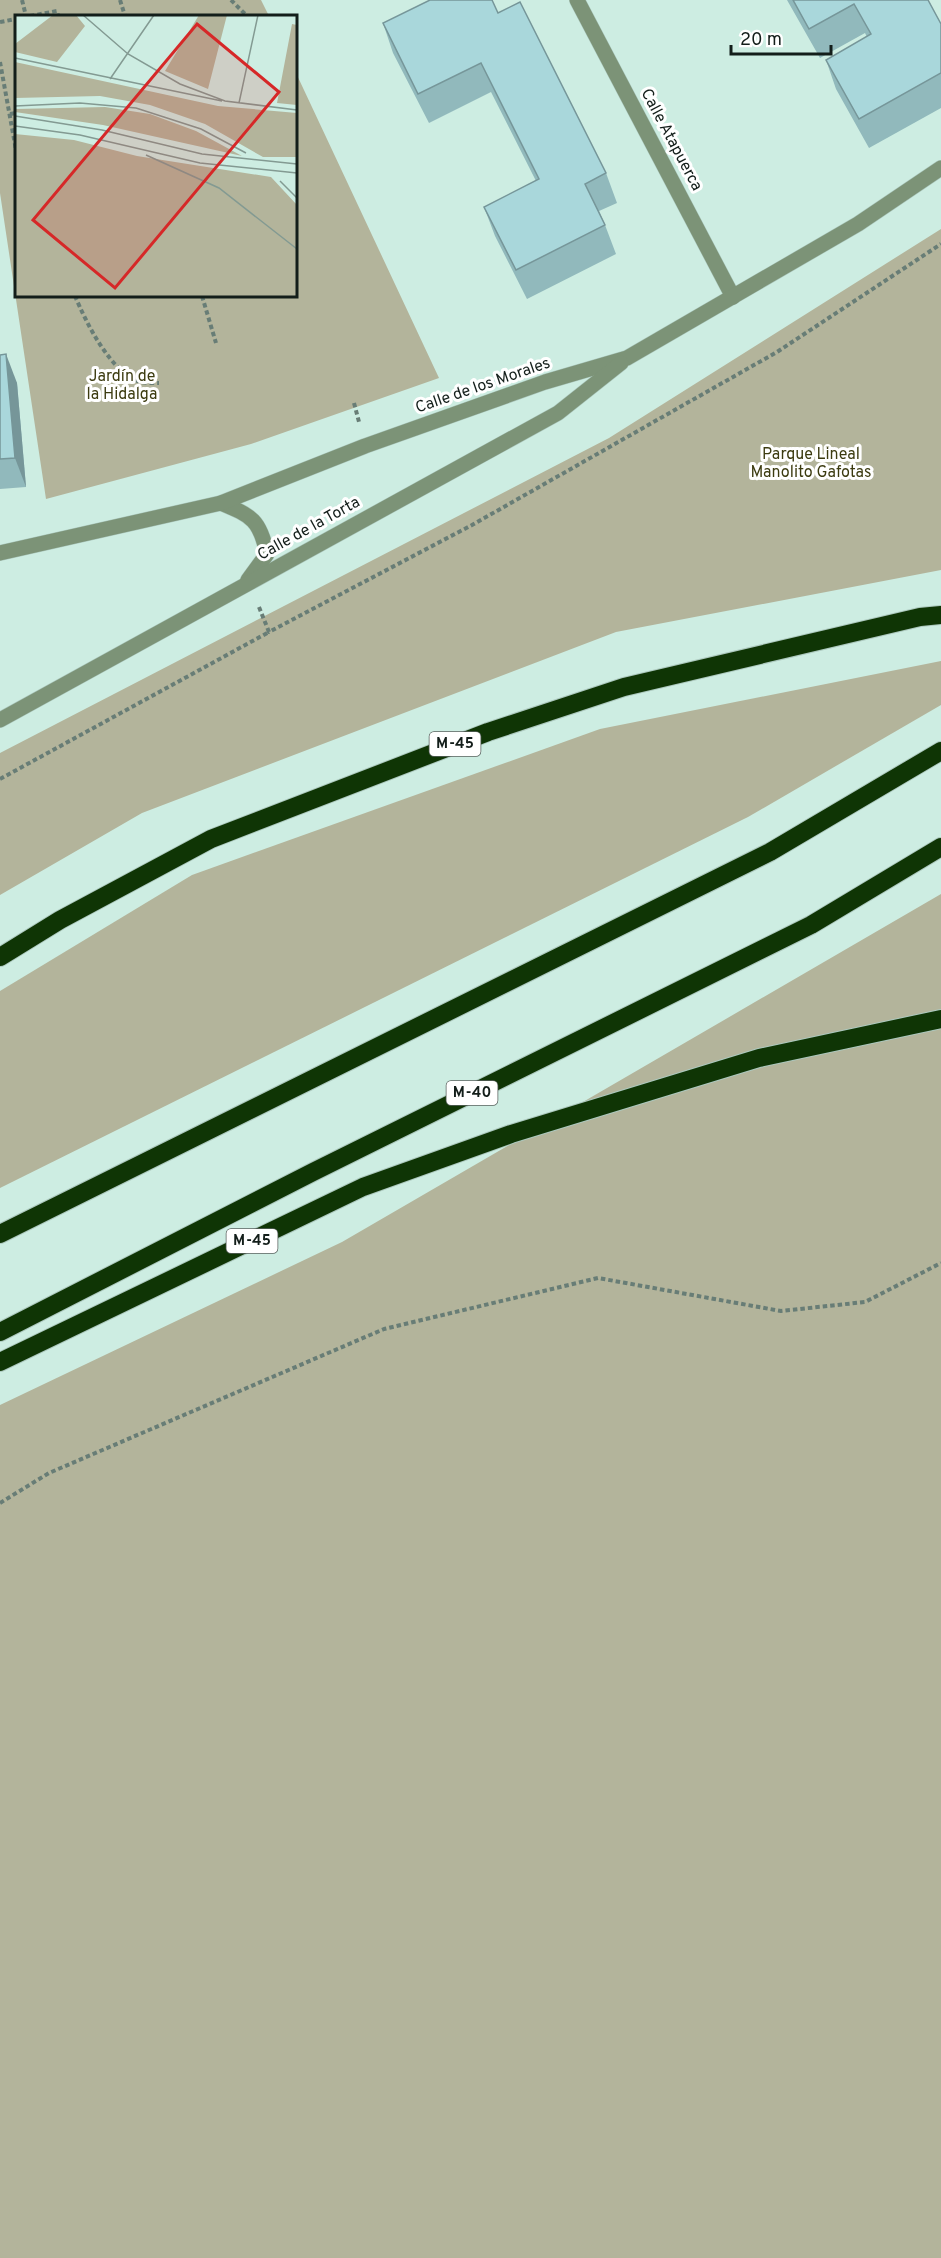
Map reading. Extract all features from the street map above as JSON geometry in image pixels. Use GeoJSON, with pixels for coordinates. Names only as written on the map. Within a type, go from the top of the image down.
{"type":"FeatureCollection","features":[{"type":"Feature","properties":{"kind":"highway","name":"M-45"},"geometry":{"type":"LineString","coordinates":[[0,957],[60,920],[210,839],[488,732],[624,687],[920,617],[941,615]]}},
{"type":"Feature","properties":{"kind":"highway"},"geometry":{"type":"LineString","coordinates":[[0,1234],[770,852],[941,751]]}},
{"type":"Feature","properties":{"kind":"highway","name":"M-40"},"geometry":{"type":"LineString","coordinates":[[0,1332],[811,925],[941,847]]}},
{"type":"Feature","properties":{"kind":"highway","name":"M-45"},"geometry":{"type":"LineString","coordinates":[[0,1362],[384,1180],[511,1134],[759,1058],[941,1019]]}},
{"type":"Feature","properties":{"kind":"street","name":"Calle Atapuerca"},"geometry":{"type":"LineString","coordinates":[[577,0],[733,297]]}},
{"type":"Feature","properties":{"kind":"street","name":"Calle de los Morales"},"geometry":{"type":"LineString","coordinates":[[0,553],[221,504],[365,446],[544,382],[627,358],[858,224],[941,168]]}},
{"type":"Feature","properties":{"kind":"street","name":"Calle de la Torta"},"geometry":{"type":"LineString","coordinates":[[0,720],[558,413],[627,358]]}},
{"type":"Feature","properties":{"kind":"street"},"geometry":{"type":"LineString","coordinates":[[221,504],[247,514],[262,532],[267,554],[245,585]]}},
{"type":"Feature","properties":{"kind":"path"},"geometry":{"type":"LineString","coordinates":[[22,0],[28,15]]}},
{"type":"Feature","properties":{"kind":"path"},"geometry":{"type":"LineString","coordinates":[[120,0],[125,15]]}},
{"type":"Feature","properties":{"kind":"path"},"geometry":{"type":"LineString","coordinates":[[231,0],[246,15]]}},
{"type":"Feature","properties":{"kind":"path"},"geometry":{"type":"LineString","coordinates":[[34,15],[57,11],[58,15]]}},
{"type":"Feature","properties":{"kind":"path"},"geometry":{"type":"LineString","coordinates":[[0,22],[15,19]]}},
{"type":"Feature","properties":{"kind":"path"},"geometry":{"type":"LineString","coordinates":[[0,62],[15,144]]}},
{"type":"Feature","properties":{"kind":"path"},"geometry":{"type":"LineString","coordinates":[[10,114],[15,113]]}},
{"type":"Feature","properties":{"kind":"path"},"geometry":{"type":"LineString","coordinates":[[0,779],[269,632],[472,525],[747,370],[941,244]]}},
{"type":"Feature","properties":{"kind":"path"},"geometry":{"type":"LineString","coordinates":[[75,297],[84,318],[107,354],[119,367],[140,382],[159,383]]}},
{"type":"Feature","properties":{"kind":"path"},"geometry":{"type":"LineString","coordinates":[[202,297],[216,343]]}},
{"type":"Feature","properties":{"kind":"path"},"geometry":{"type":"LineString","coordinates":[[259,607],[269,632]]}},
{"type":"Feature","properties":{"kind":"path"},"geometry":{"type":"LineString","coordinates":[[0,1503],[49,1473],[384,1329],[598,1278],[781,1311],[865,1302],[941,1263]]}},
{"type":"Feature","properties":{"kind":"green space","name":"Jardín de la Hidalga"},"geometry":{"type":"Polygon","coordinates":[[[0,0],[261,0],[268,15],[15,15],[15,293],[0,193],[0,0]]]}},
{"type":"Feature","properties":{"kind":"green space","name":"Jardín de la Hidalga"},"geometry":{"type":"Polygon","coordinates":[[[297,75],[439,378],[251,444],[46,499],[16,297],[297,297],[297,75]]]}},
{"type":"Feature","properties":{"kind":"green space","name":"Parque Lineal Manolito Gafotas"},"geometry":{"type":"Polygon","coordinates":[[[941,229],[941,570],[616,632],[142,813],[0,895],[0,753],[609,438],[941,229]]]}},
{"type":"Feature","properties":{"kind":"green space"},"geometry":{"type":"Polygon","coordinates":[[[941,661],[941,705],[748,817],[0,1188],[0,991],[192,875],[600,729],[941,661]]]}},
{"type":"Feature","properties":{"kind":"green space"},"geometry":{"type":"Polygon","coordinates":[[[941,894],[941,2258],[0,2258],[0,1405],[342,1242],[941,894]]]}},
{"type":"Feature","properties":{"kind":"building"},"geometry":{"type":"Polygon","coordinates":[[[430,0],[492,0],[498,13],[520,2],[606,173],[585,184],[605,225],[516,270],[484,207],[539,179],[481,63],[418,94],[383,23],[430,0]]]}},
{"type":"Feature","properties":{"kind":"building"},"geometry":{"type":"Polygon","coordinates":[[[793,0],[928,0],[941,24],[941,73],[859,119],[826,60],[871,34],[854,4],[809,29],[793,0]]]}},
{"type":"Feature","properties":{"kind":"building"},"geometry":{"type":"Polygon","coordinates":[[[6,354],[15,458],[0,459],[0,355],[6,354]]]}}]}
